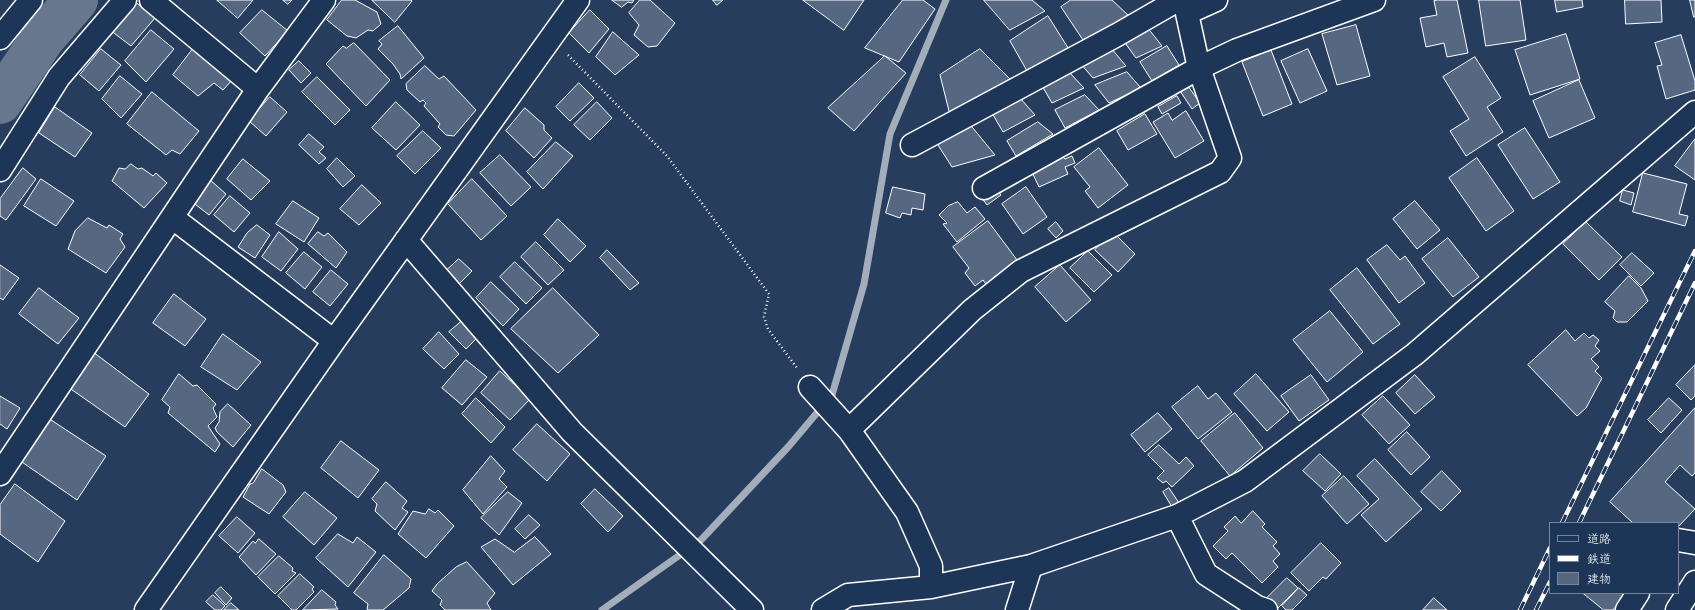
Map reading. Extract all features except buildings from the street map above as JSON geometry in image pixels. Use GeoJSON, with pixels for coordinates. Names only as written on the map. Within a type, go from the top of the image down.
{"type":"FeatureCollection","features":[{"type":"Feature","properties":{"kind":"street"},"geometry":{"type":"LineString","coordinates":[[0,38],[31,0]]}},
{"type":"Feature","properties":{"kind":"street"},"geometry":{"type":"LineString","coordinates":[[0,170],[59,77],[125,0]]}},
{"type":"Feature","properties":{"kind":"street"},"geometry":{"type":"LineString","coordinates":[[151,0],[258,89]]}},
{"type":"Feature","properties":{"kind":"street"},"geometry":{"type":"LineString","coordinates":[[0,474],[173,218],[258,89],[324,0]]}},
{"type":"Feature","properties":{"kind":"street"},"geometry":{"type":"LineString","coordinates":[[146,610],[334,341],[578,0]]}},
{"type":"Feature","properties":{"kind":"street"},"geometry":{"type":"LineString","coordinates":[[912,145],[1117,35],[1183,4],[1216,0]]}},
{"type":"Feature","properties":{"kind":"street"},"geometry":{"type":"LineString","coordinates":[[984,188],[1199,68],[1237,50],[1374,0]]}},
{"type":"Feature","properties":{"kind":"street"},"geometry":{"type":"LineString","coordinates":[[849,430],[972,310],[1021,271],[1220,172],[1230,158],[1199,68],[1183,4]]}},
{"type":"Feature","properties":{"kind":"street"},"geometry":{"type":"LineString","coordinates":[[823,610],[848,595],[931,587],[1031,566],[1177,516],[1245,481],[1415,354],[1695,112]]}},
{"type":"Feature","properties":{"kind":"street"},"geometry":{"type":"LineString","coordinates":[[173,218],[334,341]]}},
{"type":"Feature","properties":{"kind":"street"},"geometry":{"type":"LineString","coordinates":[[406,240],[572,432],[752,610]]}},
{"type":"Feature","properties":{"kind":"street"},"geometry":{"type":"LineString","coordinates":[[814,391],[849,430],[907,512],[931,566],[931,587]]}},
{"type":"Feature","properties":{"kind":"street"},"geometry":{"type":"LineString","coordinates":[[1177,516],[1206,574],[1258,607],[1266,610]]}},
{"type":"Feature","properties":{"kind":"street"},"geometry":{"type":"LineString","coordinates":[[1679,540],[1695,543]]}},
{"type":"Feature","properties":{"kind":"street"},"geometry":{"type":"LineString","coordinates":[[1017,610],[1031,566]]}},
{"type":"Feature","properties":{"kind":"street"},"geometry":{"type":"LineString","coordinates":[[1677,610],[1695,582]]}},
{"type":"Feature","properties":{"kind":"street"},"geometry":{"type":"LineString","coordinates":[[1627,610],[1637,594]]}},
{"type":"Feature","properties":{"kind":"path"},"geometry":{"type":"LineString","coordinates":[[551,38],[672,162],[769,294],[764,317],[768,328],[814,391]]}},
{"type":"Feature","properties":{"kind":"waterway"},"geometry":{"type":"LineString","coordinates":[[0,102],[43,38],[76,0]]}},
{"type":"Feature","properties":{"kind":"waterway"},"geometry":{"type":"LineString","coordinates":[[602,610],[701,540],[789,446],[832,395],[864,284],[890,134],[946,0]]}},
{"type":"Feature","properties":{"kind":"railway"},"geometry":{"type":"LineString","coordinates":[[1562,522],[1695,251]]}},
{"type":"Feature","properties":{"kind":"railway"},"geometry":{"type":"LineString","coordinates":[[1579,522],[1695,283]]}},
{"type":"Feature","properties":{"kind":"railway"},"geometry":{"type":"LineString","coordinates":[[1520,610],[1549,550]]}},
{"type":"Feature","properties":{"kind":"railway"},"geometry":{"type":"LineString","coordinates":[[1536,610],[1549,584]]}}]}
